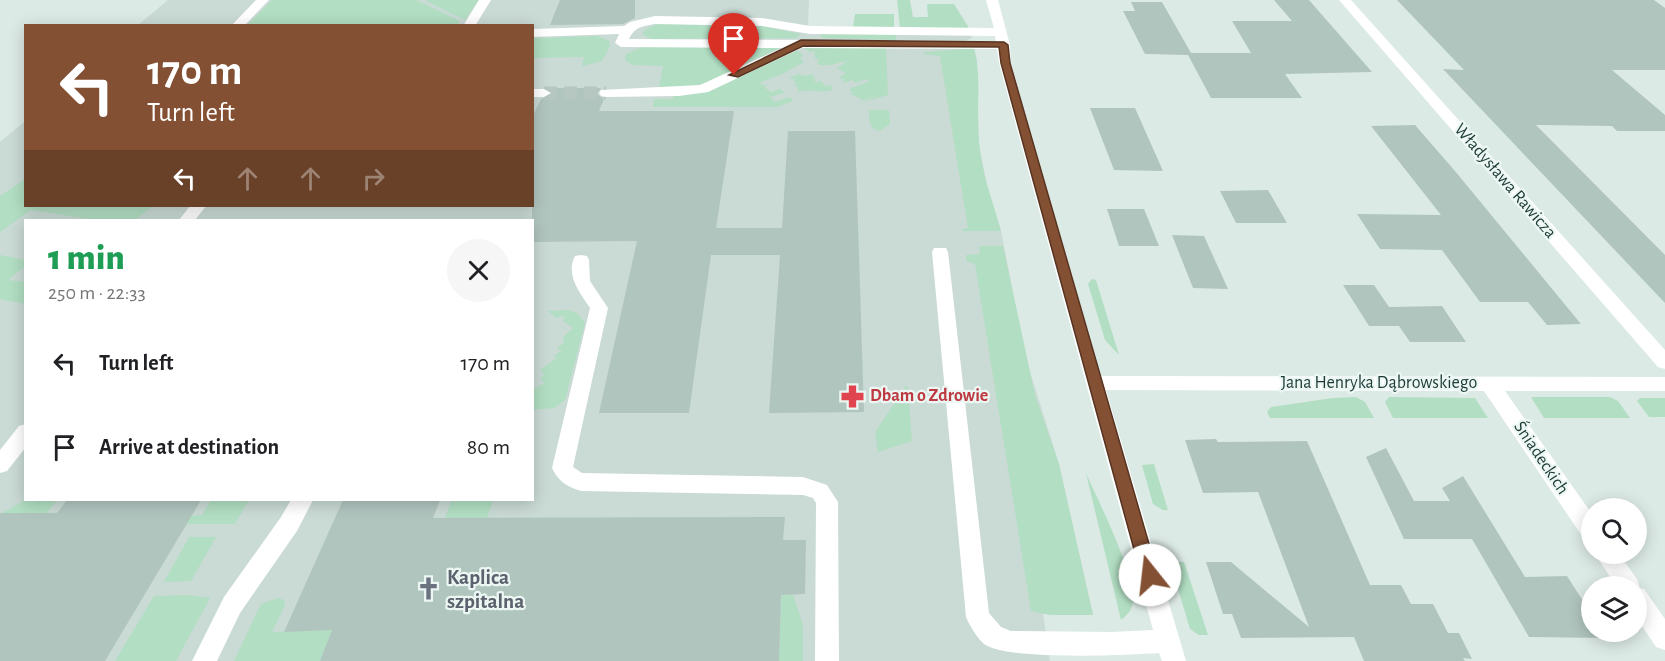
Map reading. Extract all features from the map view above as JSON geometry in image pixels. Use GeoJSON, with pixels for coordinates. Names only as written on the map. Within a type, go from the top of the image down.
{"type":"FeatureCollection","features":[{"type":"Feature","properties":{"kind":"street"},"geometry":{"type":"LineString","coordinates":[[239,24],[263,0]]}},
{"type":"Feature","properties":{"kind":"street"},"geometry":{"type":"LineString","coordinates":[[470,24],[485,0]]}},
{"type":"Feature","properties":{"kind":"street"},"geometry":{"type":"LineString","coordinates":[[940,252],[978,617],[993,636],[1011,642],[1112,644],[1171,651],[1005,63],[1003,38],[992,0]]}},
{"type":"Feature","properties":{"kind":"street","name":"Władysława Rawicza"},"geometry":{"type":"LineString","coordinates":[[1345,0],[1665,362]]}},
{"type":"Feature","properties":{"kind":"street"},"geometry":{"type":"LineString","coordinates":[[655,20],[762,22],[810,30],[1003,38],[801,43],[621,43],[627,30],[634,25],[655,20]]}},
{"type":"Feature","properties":{"kind":"street"},"geometry":{"type":"LineString","coordinates":[[534,33],[627,30]]}},
{"type":"Feature","properties":{"kind":"street"},"geometry":{"type":"LineString","coordinates":[[606,93],[679,92],[703,88],[801,43]]}},
{"type":"Feature","properties":{"kind":"street"},"geometry":{"type":"LineString","coordinates":[[188,219],[197,207]]}},
{"type":"Feature","properties":{"kind":"street"},"geometry":{"type":"LineString","coordinates":[[581,260],[579,278],[584,290],[598,308],[562,468],[568,477],[581,482],[803,486],[820,491],[827,502],[827,661]]}},
{"type":"Feature","properties":{"kind":"street","name":"Jana Henryka Dąbrowskiego"},"geometry":{"type":"LineString","coordinates":[[1094,383],[1665,384]]}},
{"type":"Feature","properties":{"kind":"street","name":"Śniadeckich"},"geometry":{"type":"LineString","coordinates":[[1490,384],[1581,516]]}},
{"type":"Feature","properties":{"kind":"street"},"geometry":{"type":"LineString","coordinates":[[0,465],[24,435]]}},
{"type":"Feature","properties":{"kind":"street"},"geometry":{"type":"LineString","coordinates":[[204,661],[232,605],[289,524],[301,501]]}},
{"type":"Feature","properties":{"kind":"street"},"geometry":{"type":"LineString","coordinates":[[1647,613],[1665,639]]}},
{"type":"Feature","properties":{"kind":"shaded area"},"geometry":{"type":"Polygon","coordinates":[[[168,0],[809,0],[808,26],[969,28],[972,38],[965,41],[974,48],[977,60],[979,145],[990,200],[1001,231],[1026,359],[1059,464],[1093,615],[1043,614],[1050,661],[0,661],[0,142],[24,122],[24,207],[534,207],[534,24],[139,24],[168,0]]]}},
{"type":"Feature","properties":{"kind":"green space"},"geometry":{"type":"Polygon","coordinates":[[[272,0],[416,0],[460,21],[458,24],[248,24],[272,0]]]}},
{"type":"Feature","properties":{"kind":"green space"},"geometry":{"type":"Polygon","coordinates":[[[478,0],[465,20],[426,1],[478,0]]]}},
{"type":"Feature","properties":{"kind":"green space"},"geometry":{"type":"Polygon","coordinates":[[[897,0],[910,0],[913,17],[928,17],[928,4],[954,4],[969,28],[900,28],[897,0]]]}},
{"type":"Feature","properties":{"kind":"green space"},"geometry":{"type":"Polygon","coordinates":[[[855,14],[894,14],[894,28],[853,27],[855,14]]]}},
{"type":"Feature","properties":{"kind":"green space"},"geometry":{"type":"Polygon","coordinates":[[[658,24],[757,25],[801,34],[796,38],[651,39],[642,34],[646,29],[658,24]]]}},
{"type":"Feature","properties":{"kind":"green space"},"geometry":{"type":"Polygon","coordinates":[[[822,34],[896,34],[896,40],[824,38],[820,36],[822,34]]]}},
{"type":"Feature","properties":{"kind":"green space"},"geometry":{"type":"Polygon","coordinates":[[[597,36],[609,41],[610,46],[602,61],[582,66],[584,57],[534,58],[534,38],[597,36]]]}},
{"type":"Feature","properties":{"kind":"green space"},"geometry":{"type":"Polygon","coordinates":[[[645,46],[780,48],[703,84],[692,87],[659,87],[663,66],[632,65],[625,60],[626,54],[645,46]]]}},
{"type":"Feature","properties":{"kind":"green space"},"geometry":{"type":"Polygon","coordinates":[[[803,47],[886,47],[888,95],[857,104],[878,96],[863,100],[850,94],[853,92],[849,89],[870,81],[867,79],[856,83],[852,80],[842,82],[846,80],[839,78],[846,73],[837,68],[849,60],[831,65],[819,65],[817,61],[820,59],[815,58],[816,51],[810,52],[803,47]]]}},
{"type":"Feature","properties":{"kind":"green space"},"geometry":{"type":"Polygon","coordinates":[[[974,48],[978,71],[980,153],[1001,231],[963,231],[962,229],[968,228],[940,56],[923,54],[974,48]]]}},
{"type":"Feature","properties":{"kind":"green space"},"geometry":{"type":"Polygon","coordinates":[[[796,50],[803,54],[800,58],[804,62],[759,83],[767,86],[764,87],[771,92],[780,89],[785,92],[770,97],[775,102],[790,97],[793,101],[777,107],[653,107],[654,99],[673,99],[673,96],[704,93],[796,50]]]}},
{"type":"Feature","properties":{"kind":"green space"},"geometry":{"type":"Polygon","coordinates":[[[799,74],[805,76],[812,74],[814,78],[818,78],[814,79],[815,82],[821,81],[825,86],[831,85],[832,90],[799,92],[794,84],[797,83],[793,80],[795,79],[788,78],[799,74]]]}},
{"type":"Feature","properties":{"kind":"green space"},"geometry":{"type":"Polygon","coordinates":[[[869,110],[889,110],[890,124],[880,131],[873,128],[870,123],[869,110]]]}},
{"type":"Feature","properties":{"kind":"green space"},"geometry":{"type":"Polygon","coordinates":[[[24,180],[24,207],[152,207],[136,219],[89,219],[31,210],[0,232],[0,196],[24,180]]]}},
{"type":"Feature","properties":{"kind":"green space"},"geometry":{"type":"Polygon","coordinates":[[[979,246],[1003,246],[1035,395],[1059,464],[1093,615],[1050,615],[1031,611],[975,264],[966,261],[966,255],[980,254],[979,246]]]}},
{"type":"Feature","properties":{"kind":"green space"},"geometry":{"type":"Polygon","coordinates":[[[0,255],[24,260],[24,267],[8,280],[24,282],[24,304],[0,299],[0,255]]]}},
{"type":"Feature","properties":{"kind":"green space"},"geometry":{"type":"Polygon","coordinates":[[[1092,279],[1096,280],[1119,355],[1105,340],[1088,284],[1092,279]]]}},
{"type":"Feature","properties":{"kind":"green space"},"geometry":{"type":"Polygon","coordinates":[[[568,310],[577,313],[585,323],[565,400],[554,408],[534,410],[534,389],[544,383],[540,378],[545,375],[540,370],[557,358],[554,356],[561,351],[557,348],[564,343],[563,337],[573,328],[563,321],[565,317],[556,318],[548,311],[568,310]]]}},
{"type":"Feature","properties":{"kind":"green space"},"geometry":{"type":"Polygon","coordinates":[[[906,386],[908,387],[912,441],[878,452],[875,432],[906,386]]]}},
{"type":"Feature","properties":{"kind":"green space"},"geometry":{"type":"Polygon","coordinates":[[[1356,397],[1365,402],[1374,418],[1270,418],[1267,412],[1271,407],[1356,397]]]}},
{"type":"Feature","properties":{"kind":"green space"},"geometry":{"type":"Polygon","coordinates":[[[1389,397],[1475,398],[1488,418],[1393,418],[1385,402],[1389,397]]]}},
{"type":"Feature","properties":{"kind":"green space"},"geometry":{"type":"Polygon","coordinates":[[[1531,397],[1610,397],[1618,401],[1630,418],[1544,418],[1531,397]]]}},
{"type":"Feature","properties":{"kind":"green space"},"geometry":{"type":"Polygon","coordinates":[[[1640,398],[1665,398],[1665,417],[1649,417],[1637,401],[1640,398]]]}},
{"type":"Feature","properties":{"kind":"green space"},"geometry":{"type":"Polygon","coordinates":[[[1154,464],[1168,510],[1163,510],[1153,504],[1142,465],[1154,464]]]}},
{"type":"Feature","properties":{"kind":"green space"},"geometry":{"type":"Polygon","coordinates":[[[1086,473],[1114,534],[1131,583],[1133,604],[1129,613],[1121,620],[1086,473]]]}},
{"type":"Feature","properties":{"kind":"green space"},"geometry":{"type":"Polygon","coordinates":[[[24,499],[24,501],[56,501],[47,513],[2,513],[24,499]]]}},
{"type":"Feature","properties":{"kind":"green space"},"geometry":{"type":"Polygon","coordinates":[[[210,501],[248,501],[235,524],[186,524],[191,516],[202,515],[210,501]]]}},
{"type":"Feature","properties":{"kind":"green space"},"geometry":{"type":"Polygon","coordinates":[[[451,501],[493,501],[487,518],[445,518],[451,501]]]}},
{"type":"Feature","properties":{"kind":"green space"},"geometry":{"type":"Polygon","coordinates":[[[189,537],[216,537],[191,581],[164,582],[189,537]]]}},
{"type":"Feature","properties":{"kind":"green space"},"geometry":{"type":"Polygon","coordinates":[[[1178,562],[1184,562],[1208,635],[1199,635],[1190,629],[1172,569],[1178,562]]]}},
{"type":"Feature","properties":{"kind":"green space"},"geometry":{"type":"Polygon","coordinates":[[[188,595],[210,598],[176,661],[115,661],[154,596],[188,595]]]}},
{"type":"Feature","properties":{"kind":"green space"},"geometry":{"type":"Polygon","coordinates":[[[781,595],[793,595],[803,625],[803,661],[779,661],[781,595]]]}},
{"type":"Feature","properties":{"kind":"green space"},"geometry":{"type":"Polygon","coordinates":[[[278,598],[284,600],[285,605],[272,632],[332,630],[320,661],[234,661],[261,604],[278,598]]]}},
{"type":"Feature","properties":{"kind":"building"},"geometry":{"type":"Polygon","coordinates":[[[560,0],[635,0],[635,18],[623,24],[550,25],[560,0]]]}},
{"type":"Feature","properties":{"kind":"building"},"geometry":{"type":"Polygon","coordinates":[[[1274,0],[1309,0],[1372,72],[1285,74],[1302,98],[1211,98],[1188,55],[1145,54],[1123,11],[1135,11],[1131,2],[1162,2],[1191,53],[1251,53],[1232,21],[1292,21],[1274,0]]]}},
{"type":"Feature","properties":{"kind":"building"},"geometry":{"type":"Polygon","coordinates":[[[1397,0],[1654,0],[1665,8],[1665,70],[1612,70],[1665,115],[1665,131],[1617,131],[1612,126],[1536,125],[1665,255],[1665,303],[1443,69],[1464,70],[1397,0]]]}},
{"type":"Feature","properties":{"kind":"building"},"geometry":{"type":"Polygon","coordinates":[[[547,88],[601,88],[597,94],[604,99],[599,111],[734,111],[716,228],[782,228],[788,131],[855,131],[864,412],[769,413],[780,255],[711,255],[689,413],[599,413],[637,241],[534,242],[532,207],[534,207],[534,114],[541,99],[553,94],[547,88]]]}},
{"type":"Feature","properties":{"kind":"building"},"geometry":{"type":"Polygon","coordinates":[[[1090,108],[1135,108],[1163,171],[1114,170],[1090,108]]]}},
{"type":"Feature","properties":{"kind":"building"},"geometry":{"type":"Polygon","coordinates":[[[1415,125],[1581,324],[1547,325],[1528,302],[1480,302],[1442,250],[1380,249],[1357,214],[1441,215],[1371,126],[1415,125]]]}},
{"type":"Feature","properties":{"kind":"building"},"geometry":{"type":"Polygon","coordinates":[[[1268,190],[1287,223],[1236,223],[1220,191],[1268,190]]]}},
{"type":"Feature","properties":{"kind":"building"},"geometry":{"type":"Polygon","coordinates":[[[1107,209],[1144,209],[1159,246],[1119,246],[1107,209]]]}},
{"type":"Feature","properties":{"kind":"building"},"geometry":{"type":"Polygon","coordinates":[[[1172,235],[1204,236],[1228,289],[1193,288],[1172,235]]]}},
{"type":"Feature","properties":{"kind":"building"},"geometry":{"type":"Polygon","coordinates":[[[1343,285],[1374,285],[1389,307],[1442,306],[1466,342],[1410,342],[1399,326],[1369,326],[1343,285]]]}},
{"type":"Feature","properties":{"kind":"building"},"geometry":{"type":"Polygon","coordinates":[[[1216,439],[1218,442],[1307,441],[1370,585],[1401,585],[1411,604],[1433,604],[1448,633],[1459,633],[1472,659],[1463,658],[1465,661],[1364,661],[1354,637],[1241,638],[1232,614],[1223,614],[1206,562],[1231,562],[1309,627],[1258,492],[1203,493],[1185,440],[1216,439]]]}},
{"type":"Feature","properties":{"kind":"building"},"geometry":{"type":"Polygon","coordinates":[[[1386,448],[1414,501],[1450,501],[1442,488],[1463,476],[1525,577],[1567,576],[1581,598],[1581,638],[1529,637],[1472,539],[1404,539],[1366,457],[1386,448]]]}},
{"type":"Feature","properties":{"kind":"building"},"geometry":{"type":"Polygon","coordinates":[[[66,501],[200,501],[105,661],[0,661],[0,513],[57,513],[66,501]]]}},
{"type":"Feature","properties":{"kind":"building"},"geometry":{"type":"Polygon","coordinates":[[[343,501],[440,501],[433,518],[785,517],[783,540],[806,540],[805,594],[781,595],[779,661],[320,661],[332,630],[284,632],[343,501]]]}},
{"type":"Feature","properties":{"kind":"tunnel"},"geometry":{"type":"LineString","coordinates":[[544,93],[606,93]]}},
{"type":"Feature","properties":{"kind":"place","name":"Dbam o Zdrowie"},"geometry":{"type":"Point","coordinates":[852,396]}},
{"type":"Feature","properties":{"kind":"place","name":"Kaplica szpitalna"},"geometry":{"type":"Point","coordinates":[429,589]}},
{"type":"Feature","properties":{"kind":"route"},"geometry":{"type":"LineString","coordinates":[[734,75],[801,43],[1004,45],[1005,63],[1150,575]]}}]}
